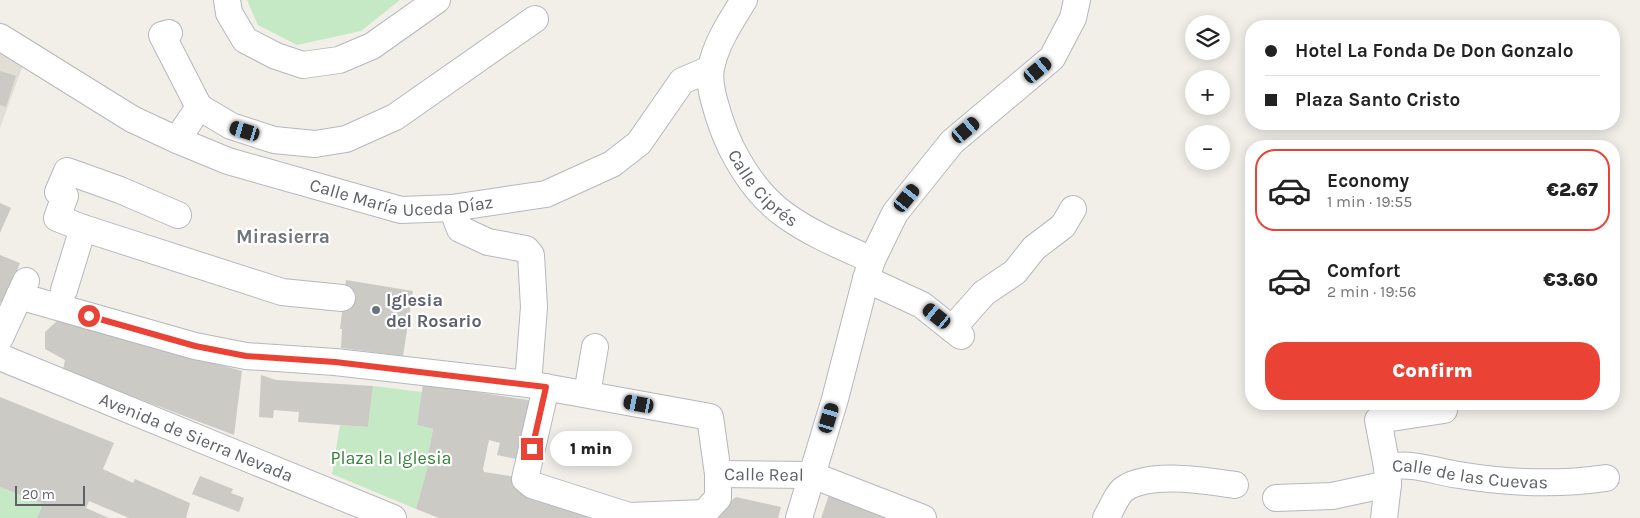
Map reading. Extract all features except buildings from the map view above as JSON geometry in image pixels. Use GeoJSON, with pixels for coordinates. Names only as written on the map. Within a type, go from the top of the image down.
{"type":"FeatureCollection","features":[{"type":"Feature","properties":{"kind":"street"},"geometry":{"type":"LineString","coordinates":[[227,0],[229,13],[245,40],[276,56],[303,65],[339,60],[372,46],[437,0]]}},
{"type":"Feature","properties":{"kind":"street"},"geometry":{"type":"LineString","coordinates":[[710,70],[718,45],[744,0]]}},
{"type":"Feature","properties":{"kind":"street"},"geometry":{"type":"LineString","coordinates":[[799,518],[835,399],[869,270],[895,213],[952,142],[1052,58],[1074,18],[1077,0]]}},
{"type":"Feature","properties":{"kind":"street"},"geometry":{"type":"LineString","coordinates":[[168,33],[162,35],[199,107],[231,126],[274,140],[315,144],[346,139],[396,117],[535,19]]}},
{"type":"Feature","properties":{"kind":"street","name":"Calle María Uceda Díaz"},"geometry":{"type":"LineString","coordinates":[[0,37],[132,119],[177,140],[228,161],[401,210],[452,208],[546,194],[612,164],[639,143],[682,81],[710,70]]}},
{"type":"Feature","properties":{"kind":"street","name":"Calle Ciprés"},"geometry":{"type":"LineString","coordinates":[[710,70],[713,100],[728,146],[752,182],[784,215],[828,240],[869,270],[922,304],[956,332],[984,293],[1015,272],[1034,248],[1063,226],[1073,209]]}},
{"type":"Feature","properties":{"kind":"street"},"geometry":{"type":"LineString","coordinates":[[177,140],[199,107]]}},
{"type":"Feature","properties":{"kind":"street"},"geometry":{"type":"LineString","coordinates":[[178,215],[120,190],[67,172],[58,192],[65,196],[57,218],[83,228],[282,292],[342,298]]}},
{"type":"Feature","properties":{"kind":"street"},"geometry":{"type":"LineString","coordinates":[[452,208],[460,229],[488,242],[526,249],[531,255],[537,386],[525,479],[532,485],[629,516],[675,516],[704,513],[718,498],[718,474]]}},
{"type":"Feature","properties":{"kind":"street"},"geometry":{"type":"LineString","coordinates":[[64,290],[83,228]]}},
{"type":"Feature","properties":{"kind":"street"},"geometry":{"type":"LineString","coordinates":[[0,338],[25,281],[64,290],[236,344],[246,356]]}},
{"type":"Feature","properties":{"kind":"street","name":"Calle Real"},"geometry":{"type":"LineString","coordinates":[[19,296],[195,346],[246,356],[335,362],[537,386],[710,417],[718,474],[812,475],[924,518]]}},
{"type":"Feature","properties":{"kind":"street"},"geometry":{"type":"LineString","coordinates":[[587,394],[595,347]]}},
{"type":"Feature","properties":{"kind":"street","name":"Avenida de Sierra Nevada"},"geometry":{"type":"LineString","coordinates":[[0,357],[392,518]]}},
{"type":"Feature","properties":{"kind":"street"},"geometry":{"type":"LineString","coordinates":[[1276,498],[1332,496],[1388,476],[1378,420],[1444,410]]}},
{"type":"Feature","properties":{"kind":"street","name":"Calle de las Cuevas"},"geometry":{"type":"LineString","coordinates":[[1384,518],[1388,476],[1405,464],[1458,475],[1517,482],[1585,481],[1606,478]]}},
{"type":"Feature","properties":{"kind":"street"},"geometry":{"type":"LineString","coordinates":[[1106,518],[1122,490],[1139,481],[1188,479],[1235,485]]}},
{"type":"Feature","properties":{"kind":"shaded area"},"geometry":{"type":"Polygon","coordinates":[[[0,51],[23,65],[0,128],[0,51]]]}},
{"type":"Feature","properties":{"kind":"green space"},"geometry":{"type":"Polygon","coordinates":[[[247,0],[400,0],[361,31],[297,45],[258,25],[247,0]]]}},
{"type":"Feature","properties":{"kind":"green space","name":"Plaza la Iglesia"},"geometry":{"type":"Polygon","coordinates":[[[373,386],[422,392],[417,425],[433,429],[428,455],[431,455],[416,509],[332,474],[340,425],[368,427],[373,386]]]}},
{"type":"Feature","properties":{"kind":"green space"},"geometry":{"type":"Polygon","coordinates":[[[0,487],[43,504],[37,518],[0,518],[0,487]]]}},
{"type":"Feature","properties":{"kind":"place","name":"Iglesia del Rosario"},"geometry":{"type":"Point","coordinates":[376,310]}},
{"type":"Feature","properties":{"kind":"district","name":"Mirasierra"},"geometry":{"type":"Point","coordinates":[283,236]}},
{"type":"Feature","properties":{"kind":"route"},"geometry":{"type":"LineString","coordinates":[[89,316],[195,346],[246,356],[424,371],[546,387],[532,449]]}}]}
